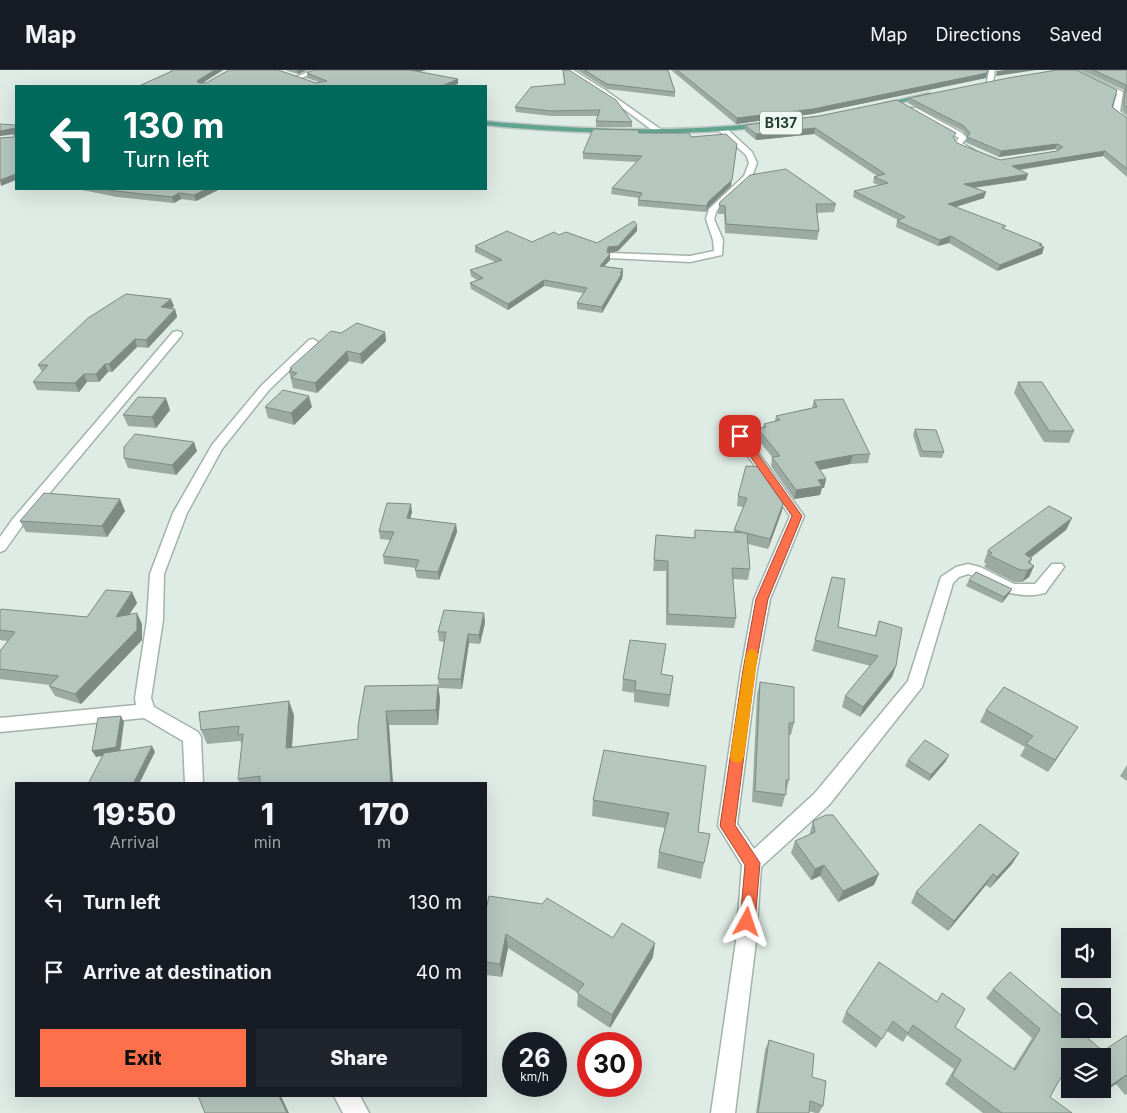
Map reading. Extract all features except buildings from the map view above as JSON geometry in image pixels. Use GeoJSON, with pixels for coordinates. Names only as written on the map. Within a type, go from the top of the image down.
{"type":"FeatureCollection","features":[{"type":"Feature","properties":{"kind":"main road"},"geometry":{"type":"LineString","coordinates":[[1066,70],[1072,70]]}},
{"type":"Feature","properties":{"kind":"main road"},"geometry":{"type":"LineString","coordinates":[[289,75],[306,81]]}},
{"type":"Feature","properties":{"kind":"main road"},"geometry":{"type":"LineString","coordinates":[[981,84],[999,80]]}},
{"type":"Feature","properties":{"kind":"main road"},"geometry":{"type":"LineString","coordinates":[[870,107],[937,93]]}},
{"type":"Feature","properties":{"kind":"main road","name":"B137"},"geometry":{"type":"LineString","coordinates":[[487,123],[528,128],[659,131],[722,130],[768,125]]}},
{"type":"Feature","properties":{"kind":"street"},"geometry":{"type":"LineString","coordinates":[[297,78],[318,70]]}},
{"type":"Feature","properties":{"kind":"street"},"geometry":{"type":"LineString","coordinates":[[568,70],[603,91],[659,131]]}},
{"type":"Feature","properties":{"kind":"street"},"geometry":{"type":"LineString","coordinates":[[990,82],[992,70]]}},
{"type":"Feature","properties":{"kind":"street"},"geometry":{"type":"LineString","coordinates":[[1072,70],[1121,93],[1116,112],[1127,121]]}},
{"type":"Feature","properties":{"kind":"street"},"geometry":{"type":"LineString","coordinates":[[896,101],[959,135],[963,138],[957,142],[959,145],[982,156]]}},
{"type":"Feature","properties":{"kind":"street"},"geometry":{"type":"LineString","coordinates":[[612,256],[690,259],[719,253],[718,240],[710,219],[713,209],[748,177],[753,163],[749,154],[722,130]]}},
{"type":"Feature","properties":{"kind":"street"},"geometry":{"type":"LineString","coordinates":[[0,547],[17,523],[177,334]]}},
{"type":"Feature","properties":{"kind":"street"},"geometry":{"type":"LineString","coordinates":[[146,711],[143,698],[155,620],[157,574],[180,513],[216,448],[265,388],[313,342]]}},
{"type":"Feature","properties":{"kind":"street"},"geometry":{"type":"LineString","coordinates":[[723,1113],[746,942],[752,863],[727,826],[749,670],[762,599],[797,516],[740,436]]}},
{"type":"Feature","properties":{"kind":"street"},"geometry":{"type":"LineString","coordinates":[[752,863],[822,799],[916,683],[946,581],[954,572],[966,568],[983,573],[1006,586],[1023,591],[1040,590],[1057,567]]}},
{"type":"Feature","properties":{"kind":"street"},"geometry":{"type":"LineString","coordinates":[[0,725],[146,711],[192,737],[194,782]]}},
{"type":"Feature","properties":{"kind":"street"},"geometry":{"type":"LineString","coordinates":[[347,1097],[357,1113]]}},
{"type":"Feature","properties":{"kind":"slow traffic"},"geometry":{"type":"LineString","coordinates":[[737,757],[752,654]]}},
{"type":"Feature","properties":{"kind":"route"},"geometry":{"type":"LineString","coordinates":[[740,436],[797,516],[780,552],[762,599],[749,670],[727,826],[752,863],[747,922]]}}]}
